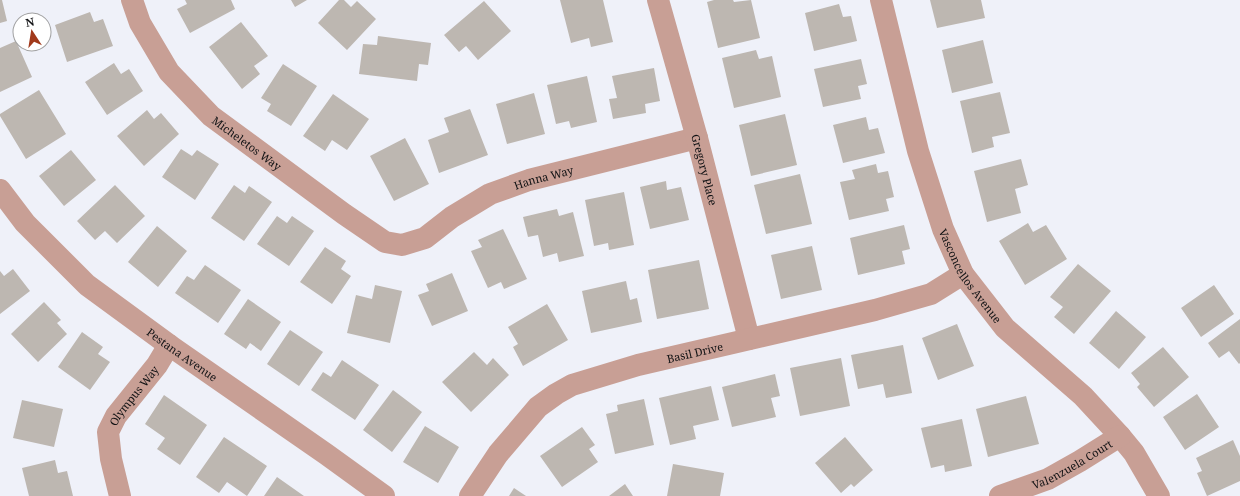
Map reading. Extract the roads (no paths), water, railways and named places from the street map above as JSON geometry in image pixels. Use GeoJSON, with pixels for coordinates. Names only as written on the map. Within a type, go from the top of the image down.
{"type":"FeatureCollection","features":[{"type":"Feature","properties":{"kind":"street","name":"Micheletos Way"},"geometry":{"type":"LineString","coordinates":[[132,0],[140,23],[169,72],[212,116],[344,214],[385,242],[402,245]]}},
{"type":"Feature","properties":{"kind":"street","name":"Gregory Place"},"geometry":{"type":"LineString","coordinates":[[658,0],[697,138],[749,339]]}},
{"type":"Feature","properties":{"kind":"street","name":"Vasconcellos Avenue"},"geometry":{"type":"LineString","coordinates":[[881,0],[918,151],[943,228],[963,274],[1005,328],[1083,396],[1120,436],[1134,453],[1159,496]]}},
{"type":"Feature","properties":{"kind":"street","name":"Hanna Way"},"geometry":{"type":"LineString","coordinates":[[402,245],[425,238],[452,216],[496,191],[529,180],[697,138]]}},
{"type":"Feature","properties":{"kind":"street","name":"Pestana Avenue"},"geometry":{"type":"LineString","coordinates":[[0,190],[25,223],[87,284],[170,345],[384,496]]}},
{"type":"Feature","properties":{"kind":"street","name":"Basil Drive"},"geometry":{"type":"LineString","coordinates":[[470,496],[498,454],[538,407],[572,385],[638,365],[875,310],[931,294],[963,274]]}},
{"type":"Feature","properties":{"kind":"street","name":"Olympus Way"},"geometry":{"type":"LineString","coordinates":[[120,496],[111,459],[108,432],[116,416],[157,365],[170,345]]}},
{"type":"Feature","properties":{"kind":"street","name":"Valenzuela Court"},"geometry":{"type":"LineString","coordinates":[[1000,496],[1048,479],[1120,436]]}}]}
